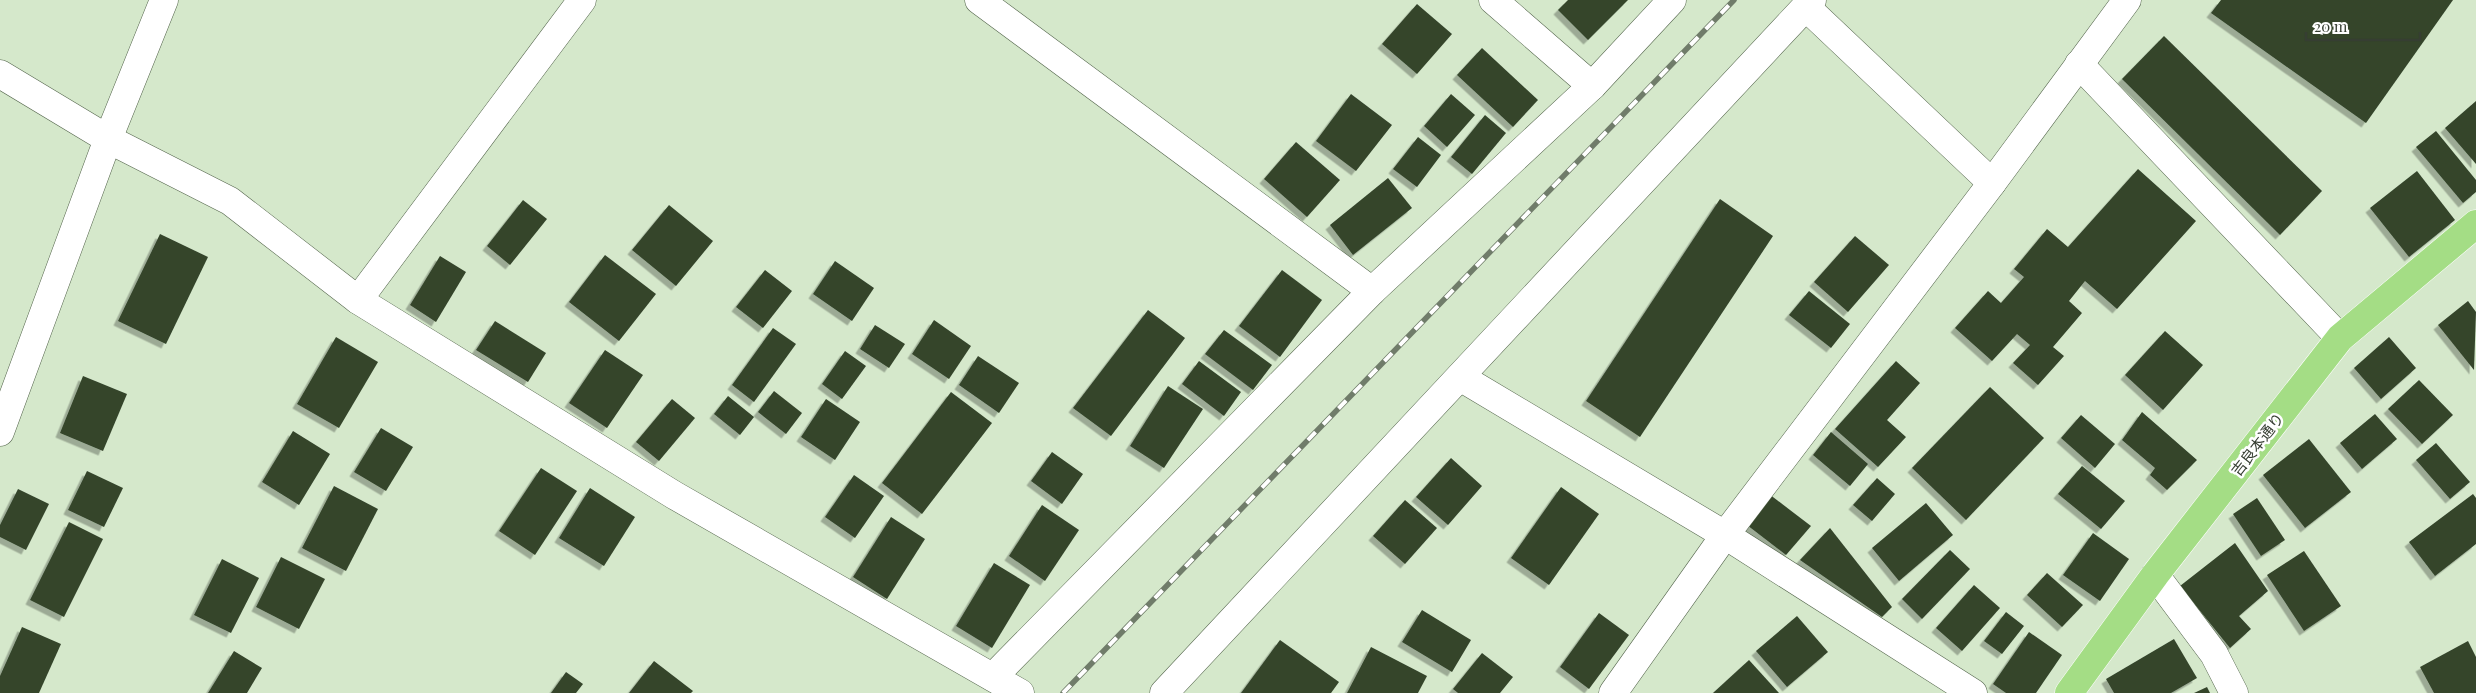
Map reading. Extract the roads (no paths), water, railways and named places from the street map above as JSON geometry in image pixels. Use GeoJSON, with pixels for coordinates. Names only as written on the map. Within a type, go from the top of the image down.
{"type":"FeatureCollection","features":[{"type":"Feature","properties":{"kind":"highway","name":"吉良本通り"},"geometry":{"type":"LineString","coordinates":[[2069,693],[2155,574],[2340,338],[2476,224]]}},
{"type":"Feature","properties":{"kind":"street"},"geometry":{"type":"LineString","coordinates":[[0,432],[108,140],[164,0]]}},
{"type":"Feature","properties":{"kind":"street"},"geometry":{"type":"LineString","coordinates":[[358,300],[582,0]]}},
{"type":"Feature","properties":{"kind":"street"},"geometry":{"type":"LineString","coordinates":[[979,0],[1372,291]]}},
{"type":"Feature","properties":{"kind":"street"},"geometry":{"type":"LineString","coordinates":[[1493,0],[1592,86]]}},
{"type":"Feature","properties":{"kind":"street"},"geometry":{"type":"LineString","coordinates":[[993,677],[1372,291],[1592,86],[1672,0]]}},
{"type":"Feature","properties":{"kind":"street"},"geometry":{"type":"LineString","coordinates":[[1613,693],[1725,535],[1992,183],[2127,0]]}},
{"type":"Feature","properties":{"kind":"street"},"geometry":{"type":"LineString","coordinates":[[1164,693],[1809,3],[1992,183]]}},
{"type":"Feature","properties":{"kind":"street"},"geometry":{"type":"LineString","coordinates":[[2080,64],[2340,338]]}},
{"type":"Feature","properties":{"kind":"street"},"geometry":{"type":"LineString","coordinates":[[0,74],[108,140],[230,201],[358,300],[674,495],[1020,693]]}},
{"type":"Feature","properties":{"kind":"street"},"geometry":{"type":"LineString","coordinates":[[1460,377],[1725,535],[1973,693]]}},
{"type":"Feature","properties":{"kind":"street"},"geometry":{"type":"LineString","coordinates":[[2155,574],[2214,654],[2234,693]]}},
{"type":"Feature","properties":{"kind":"railway"},"geometry":{"type":"LineString","coordinates":[[1063,693],[1734,0]]}}]}
